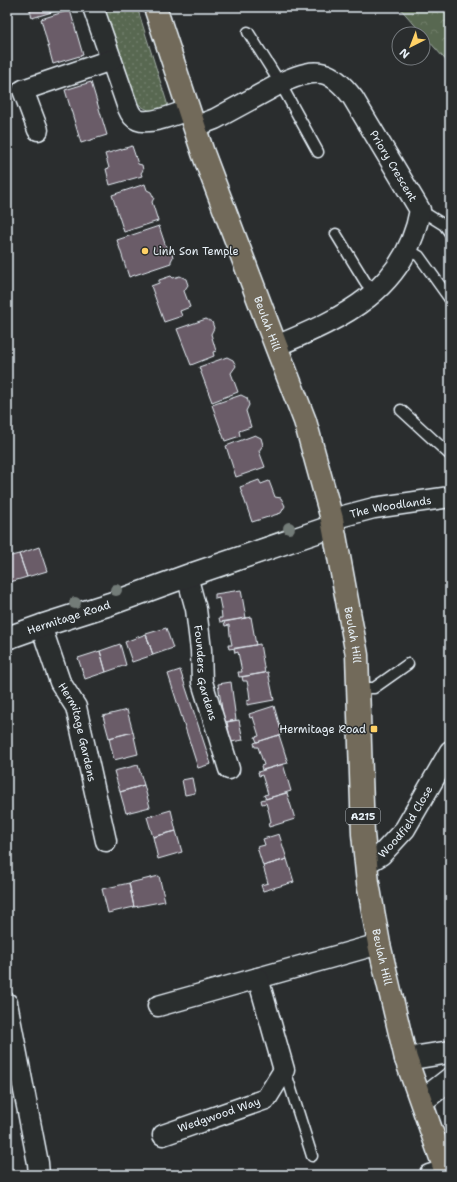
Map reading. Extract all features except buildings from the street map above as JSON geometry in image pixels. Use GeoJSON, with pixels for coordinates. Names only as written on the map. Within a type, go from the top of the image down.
{"type":"FeatureCollection","features":[{"type":"Feature","properties":{"kind":"main road","name":"Beulah Hill"},"geometry":{"type":"LineString","coordinates":[[155,7],[191,118],[305,421],[333,523],[357,655],[363,834],[368,883],[379,944],[398,1030],[406,1059],[422,1101],[440,1174]]}},
{"type":"Feature","properties":{"kind":"street"},"geometry":{"type":"LineString","coordinates":[[93,7],[128,108],[132,115],[138,120],[191,118]]}},
{"type":"Feature","properties":{"kind":"street"},"geometry":{"type":"LineString","coordinates":[[38,130],[23,90],[111,60]]}},
{"type":"Feature","properties":{"kind":"street","name":"Priory Crescent"},"geometry":{"type":"LineString","coordinates":[[191,118],[215,119],[296,76],[322,72],[333,77],[344,86],[353,98],[420,210],[416,228],[407,249],[399,266],[388,280],[356,307],[337,319],[276,346]]}},
{"type":"Feature","properties":{"kind":"street","name":"The Woodlands"},"geometry":{"type":"LineString","coordinates":[[333,523],[374,508],[448,494]]}},
{"type":"Feature","properties":{"kind":"street","name":"Hermitage Road"},"geometry":{"type":"LineString","coordinates":[[7,638],[110,604],[333,523]]}},
{"type":"Feature","properties":{"kind":"street","name":"Founders Gardens"},"geometry":{"type":"LineString","coordinates":[[187,576],[196,609],[202,650],[202,682],[229,769]]}},
{"type":"Feature","properties":{"kind":"street","name":"Hermitage Gardens"},"geometry":{"type":"LineString","coordinates":[[41,626],[60,682],[76,708],[106,841]]}},
{"type":"Feature","properties":{"kind":"street","name":"Woodfield Close"},"geometry":{"type":"LineString","coordinates":[[366,864],[381,855],[405,828],[450,751]]}},
{"type":"Feature","properties":{"kind":"street"},"geometry":{"type":"LineString","coordinates":[[158,1006],[379,944]]}},
{"type":"Feature","properties":{"kind":"street"},"geometry":{"type":"LineString","coordinates":[[258,978],[284,1070]]}},
{"type":"Feature","properties":{"kind":"street"},"geometry":{"type":"LineString","coordinates":[[7,1003],[38,1163],[39,1175]]}},
{"type":"Feature","properties":{"kind":"street"},"geometry":{"type":"LineString","coordinates":[[406,1059],[450,1052]]}},
{"type":"Feature","properties":{"kind":"street","name":"Wedgwood Way"},"geometry":{"type":"LineString","coordinates":[[163,1135],[266,1099],[284,1070]]}},
{"type":"Feature","properties":{"kind":"street"},"geometry":{"type":"LineString","coordinates":[[422,1101],[450,1079]]}},
{"type":"Feature","properties":{"kind":"lane"},"geometry":{"type":"LineString","coordinates":[[248,32],[280,84],[318,152]]}},
{"type":"Feature","properties":{"kind":"lane"},"geometry":{"type":"LineString","coordinates":[[420,210],[444,225],[450,233]]}},
{"type":"Feature","properties":{"kind":"lane"},"geometry":{"type":"LineString","coordinates":[[336,234],[366,283],[375,292]]}},
{"type":"Feature","properties":{"kind":"lane"},"geometry":{"type":"LineString","coordinates":[[407,249],[419,256],[449,298]]}},
{"type":"Feature","properties":{"kind":"lane"},"geometry":{"type":"LineString","coordinates":[[401,410],[450,455]]}},
{"type":"Feature","properties":{"kind":"lane"},"geometry":{"type":"LineString","coordinates":[[359,688],[374,688],[408,664]]}},
{"type":"Feature","properties":{"kind":"lane"},"geometry":{"type":"LineString","coordinates":[[284,1070],[312,1156]]}},
{"type":"Feature","properties":{"kind":"green space"},"geometry":{"type":"Polygon","coordinates":[[[102,7],[137,7],[168,106],[150,110],[133,100],[102,7]]]}},
{"type":"Feature","properties":{"kind":"green space"},"geometry":{"type":"Polygon","coordinates":[[[399,7],[450,7],[450,65],[431,43],[431,26],[416,26],[399,7]]]}},
{"type":"Feature","properties":{"kind":"green space"},"geometry":{"type":"Polygon","coordinates":[[[294,526],[296,528],[223,554],[223,552],[294,526]]]}},
{"type":"Feature","properties":{"kind":"green space"},"geometry":{"type":"Polygon","coordinates":[[[298,548],[297,550],[220,578],[218,576],[298,548]]]}},
{"type":"Feature","properties":{"kind":"place","name":"Linh Son Temple"},"geometry":{"type":"Point","coordinates":[145,251]}},
{"type":"Feature","properties":{"kind":"place","name":"Hermitage Road"},"geometry":{"type":"Point","coordinates":[374,729]}}]}
